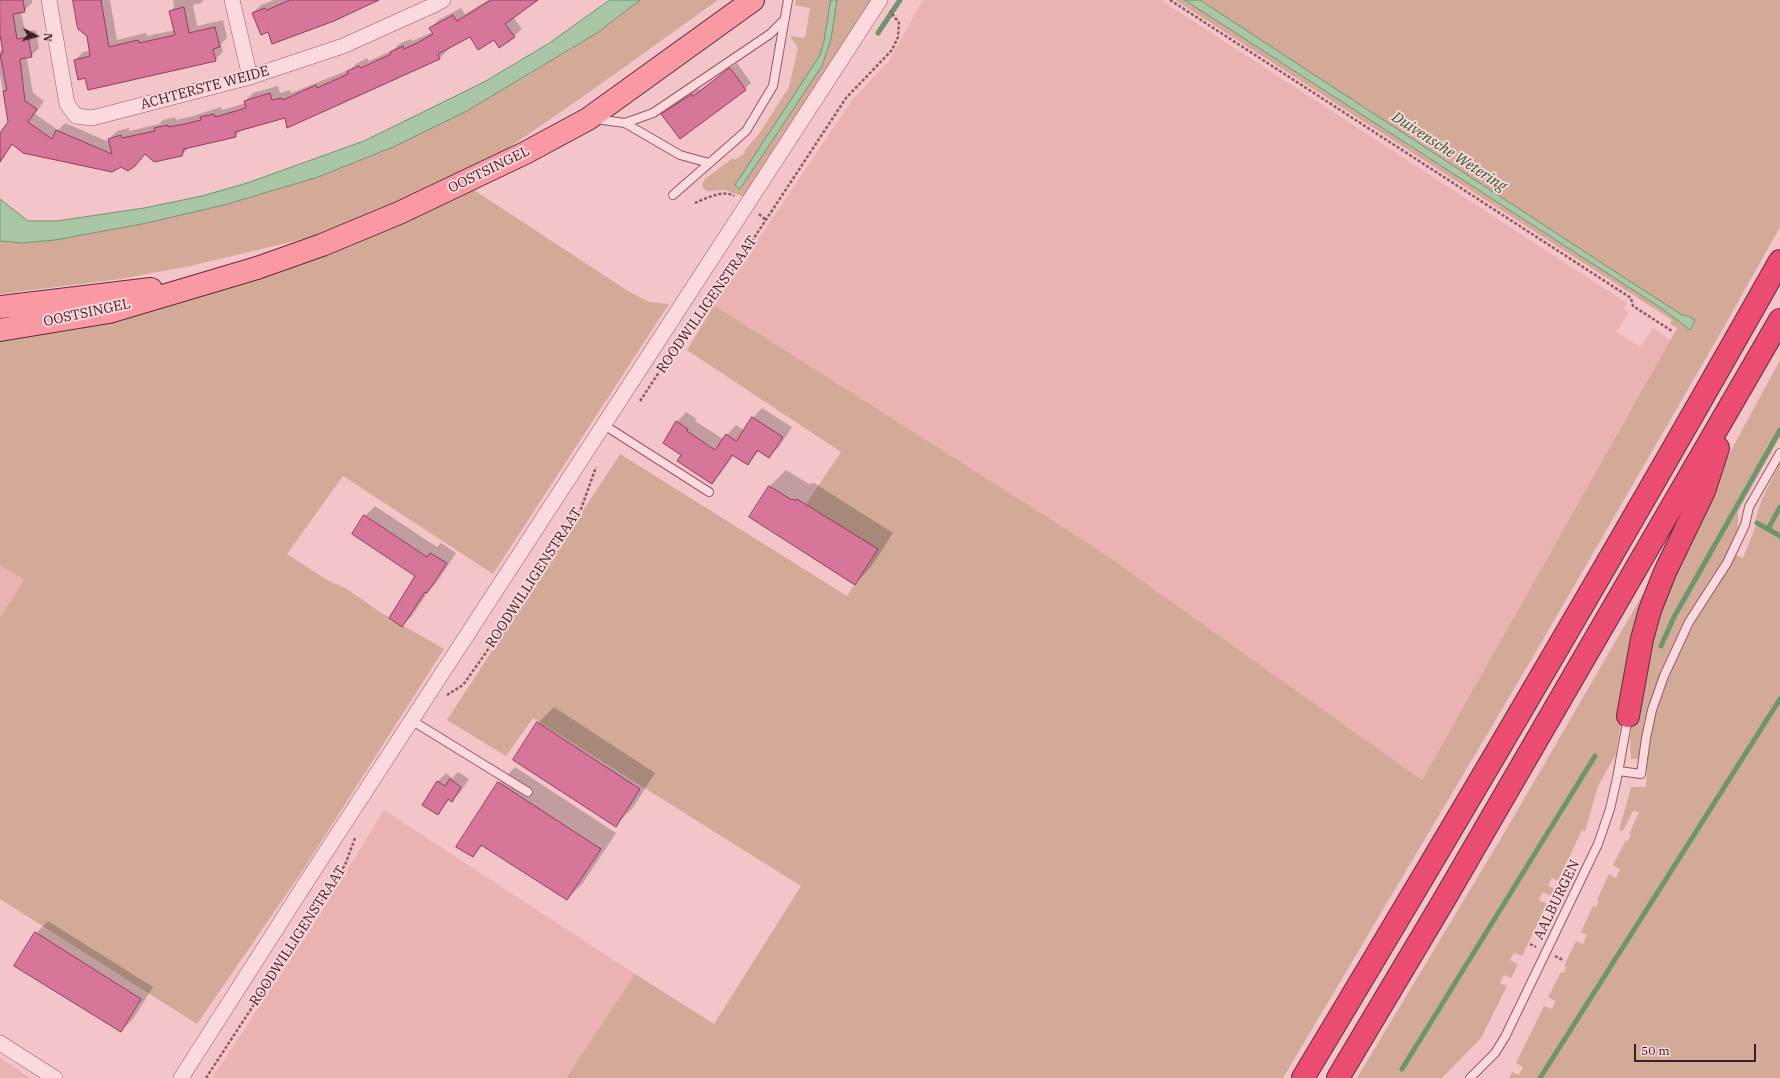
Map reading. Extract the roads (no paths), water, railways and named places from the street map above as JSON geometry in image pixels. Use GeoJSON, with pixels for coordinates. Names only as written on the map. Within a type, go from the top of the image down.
{"type":"FeatureCollection","features":[{"type":"Feature","properties":{"kind":"highway"},"geometry":{"type":"LineString","coordinates":[[1303,1078],[1430,867],[1702,400],[1780,262]]}},
{"type":"Feature","properties":{"kind":"highway"},"geometry":{"type":"LineString","coordinates":[[1338,1078],[1448,893],[1731,407],[1780,320]]}},
{"type":"Feature","properties":{"kind":"highway"},"geometry":{"type":"LineString","coordinates":[[1628,716],[1642,639],[1650,610],[1665,572],[1704,491],[1731,407]]}},
{"type":"Feature","properties":{"kind":"main road","name":"OOSTSINGEL"},"geometry":{"type":"LineString","coordinates":[[0,330],[109,312],[196,284],[257,268],[322,245],[399,213],[525,152],[588,119],[753,0]]}},
{"type":"Feature","properties":{"kind":"main road","name":"OOSTSINGEL"},"geometry":{"type":"LineString","coordinates":[[0,307],[196,284]]}},
{"type":"Feature","properties":{"kind":"street","name":"ACHTERSTE WEIDE"},"geometry":{"type":"LineString","coordinates":[[49,0],[67,104],[76,116],[92,118],[250,77],[343,46],[436,2]]}},
{"type":"Feature","properties":{"kind":"street"},"geometry":{"type":"LineString","coordinates":[[232,0],[250,77]]}},
{"type":"Feature","properties":{"kind":"street","name":"ROODWILLIGENSTRAAT"},"geometry":{"type":"LineString","coordinates":[[181,1078],[411,720],[880,1]]}},
{"type":"Feature","properties":{"kind":"street"},"geometry":{"type":"LineString","coordinates":[[0,1043],[55,1078]]}},
{"type":"Feature","properties":{"kind":"lane"},"geometry":{"type":"LineString","coordinates":[[673,195],[746,131],[773,86],[788,0]]}},
{"type":"Feature","properties":{"kind":"lane"},"geometry":{"type":"LineString","coordinates":[[625,123],[653,113],[770,34],[785,19]]}},
{"type":"Feature","properties":{"kind":"lane"},"geometry":{"type":"LineString","coordinates":[[588,119],[625,123],[680,155],[709,163]]}},
{"type":"Feature","properties":{"kind":"lane"},"geometry":{"type":"LineString","coordinates":[[604,425],[709,492]]}},
{"type":"Feature","properties":{"kind":"lane"},"geometry":{"type":"LineString","coordinates":[[1619,772],[1641,774],[1652,710],[1664,676],[1689,622],[1727,563],[1745,525],[1748,507],[1780,453]]}},
{"type":"Feature","properties":{"kind":"lane","name":"AALBURGEN"},"geometry":{"type":"LineString","coordinates":[[1470,1078],[1495,1053],[1505,1037],[1598,844],[1610,809],[1619,772],[1628,716]]}},
{"type":"Feature","properties":{"kind":"lane"},"geometry":{"type":"LineString","coordinates":[[411,720],[528,792]]}},
{"type":"Feature","properties":{"kind":"waterway"},"geometry":{"type":"LineString","coordinates":[[878,33],[900,0]]}},
{"type":"Feature","properties":{"kind":"waterway"},"geometry":{"type":"LineString","coordinates":[[1661,646],[1674,617],[1780,430]]}},
{"type":"Feature","properties":{"kind":"waterway"},"geometry":{"type":"LineString","coordinates":[[1757,523],[1768,529],[1780,507]]}},
{"type":"Feature","properties":{"kind":"waterway"},"geometry":{"type":"LineString","coordinates":[[1768,529],[1780,536]]}},
{"type":"Feature","properties":{"kind":"waterway"},"geometry":{"type":"LineString","coordinates":[[1540,1078],[1780,699]]}},
{"type":"Feature","properties":{"kind":"waterway"},"geometry":{"type":"LineString","coordinates":[[1402,1069],[1595,756]]}},
{"type":"Feature","properties":{"kind":"water label","name":"Duivensche Wetering"},"geometry":{"type":"Point","coordinates":[1449,152]}}]}
